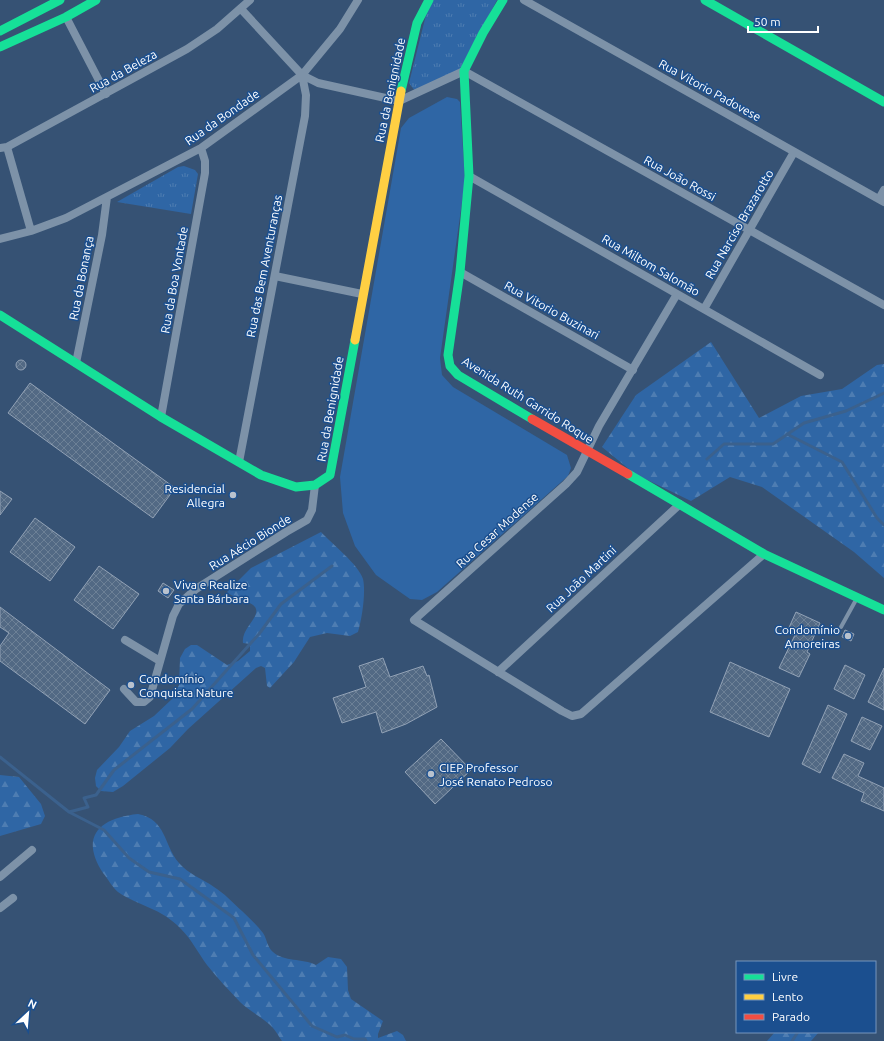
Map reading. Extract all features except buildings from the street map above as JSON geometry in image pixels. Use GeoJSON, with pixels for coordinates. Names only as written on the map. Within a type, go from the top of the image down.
{"type":"FeatureCollection","features":[{"type":"Feature","properties":{"kind":"street"},"geometry":{"type":"LineString","coordinates":[[0,31],[60,0]]}},
{"type":"Feature","properties":{"kind":"street"},"geometry":{"type":"LineString","coordinates":[[0,47],[66,17],[96,0]]}},
{"type":"Feature","properties":{"kind":"street","name":"Rua da Beleza"},"geometry":{"type":"LineString","coordinates":[[3,148],[106,94],[187,49],[241,9],[250,0]]}},
{"type":"Feature","properties":{"kind":"street","name":"Rua da Bondade"},"geometry":{"type":"LineString","coordinates":[[0,239],[31,231],[66,218],[201,148],[302,75],[340,29],[358,0]]}},
{"type":"Feature","properties":{"kind":"street","name":"Rua da Benignidade"},"geometry":{"type":"LineString","coordinates":[[0,315],[161,417],[260,475],[296,487],[315,484],[330,475],[362,294],[399,101],[417,23],[429,0]]}},
{"type":"Feature","properties":{"kind":"street","name":"Avenida Ruth Garrido Roque"},"geometry":{"type":"LineString","coordinates":[[503,0],[482,33],[464,71],[469,176],[460,272],[448,354],[450,366],[458,375],[764,554],[884,610]]}},
{"type":"Feature","properties":{"kind":"street","name":"Rua Vitorio Padovese"},"geometry":{"type":"LineString","coordinates":[[524,0],[882,200]]}},
{"type":"Feature","properties":{"kind":"street"},"geometry":{"type":"LineString","coordinates":[[705,0],[884,102]]}},
{"type":"Feature","properties":{"kind":"street"},"geometry":{"type":"LineString","coordinates":[[241,9],[302,75],[318,83],[399,101],[464,71]]}},
{"type":"Feature","properties":{"kind":"street"},"geometry":{"type":"LineString","coordinates":[[66,17],[106,94]]}},
{"type":"Feature","properties":{"kind":"street","name":"Rua João Rossi"},"geometry":{"type":"LineString","coordinates":[[464,71],[884,305]]}},
{"type":"Feature","properties":{"kind":"street","name":"Rua das Bem Aventuranças"},"geometry":{"type":"LineString","coordinates":[[239,462],[305,116],[306,95],[302,75]]}},
{"type":"Feature","properties":{"kind":"street"},"geometry":{"type":"LineString","coordinates":[[3,148],[31,231]]}},
{"type":"Feature","properties":{"kind":"street","name":"Rua da Boa Vontade"},"geometry":{"type":"LineString","coordinates":[[161,417],[206,173],[205,161],[201,148]]}},
{"type":"Feature","properties":{"kind":"street","name":"Rua Narciso Brazarotto"},"geometry":{"type":"LineString","coordinates":[[704,309],[794,152]]}},
{"type":"Feature","properties":{"kind":"street","name":"Rua Miltom Salomão"},"geometry":{"type":"LineString","coordinates":[[469,176],[820,375]]}},
{"type":"Feature","properties":{"kind":"street"},"geometry":{"type":"LineString","coordinates":[[882,200],[884,190]]}},
{"type":"Feature","properties":{"kind":"street","name":"Rua da Bonança"},"geometry":{"type":"LineString","coordinates":[[76,363],[102,235],[107,196]]}},
{"type":"Feature","properties":{"kind":"street","name":"Rua Vitorio Buzinari"},"geometry":{"type":"LineString","coordinates":[[460,272],[633,370]]}},
{"type":"Feature","properties":{"kind":"street"},"geometry":{"type":"LineString","coordinates":[[275,276],[362,294]]}},
{"type":"Feature","properties":{"kind":"street","name":"Rua Cesar Modense"},"geometry":{"type":"LineString","coordinates":[[498,672],[414,620],[566,484],[577,472],[599,426],[677,294]]}},
{"type":"Feature","properties":{"kind":"street","name":"Rua Aécio Bionde"},"geometry":{"type":"LineString","coordinates":[[126,692],[136,702],[144,702],[150,697],[173,616],[179,604],[196,589],[307,520],[312,510],[315,484]]}},
{"type":"Feature","properties":{"kind":"street","name":"Rua João Martini"},"geometry":{"type":"LineString","coordinates":[[498,672],[680,504]]}},
{"type":"Feature","properties":{"kind":"street"},"geometry":{"type":"LineString","coordinates":[[498,672],[562,711],[572,716],[581,714],[764,554]]}},
{"type":"Feature","properties":{"kind":"street"},"geometry":{"type":"LineString","coordinates":[[125,640],[160,661]]}},
{"type":"Feature","properties":{"kind":"street"},"geometry":{"type":"LineString","coordinates":[[0,877],[32,850]]}},
{"type":"Feature","properties":{"kind":"street"},"geometry":{"type":"LineString","coordinates":[[0,908],[13,898]]}},
{"type":"Feature","properties":{"kind":"lane"},"geometry":{"type":"LineString","coordinates":[[841,627],[857,598]]}},
{"type":"Feature","properties":{"kind":"green space"},"geometry":{"type":"Polygon","coordinates":[[[433,0],[497,0],[460,70],[415,91],[409,83],[426,15],[433,0]]]}},
{"type":"Feature","properties":{"kind":"green space"},"geometry":{"type":"Polygon","coordinates":[[[447,97],[457,99],[460,102],[465,181],[440,358],[442,375],[453,387],[567,455],[571,468],[568,476],[437,592],[422,600],[410,599],[376,575],[355,546],[343,513],[340,477],[401,128],[409,118],[447,97]]]}},
{"type":"Feature","properties":{"kind":"green space"},"geometry":{"type":"Polygon","coordinates":[[[184,166],[195,170],[198,174],[191,214],[117,202],[178,167],[184,166]]]}},
{"type":"Feature","properties":{"kind":"green space"},"geometry":{"type":"Polygon","coordinates":[[[711,342],[759,418],[801,396],[842,389],[877,365],[884,364],[884,578],[854,552],[762,487],[730,477],[691,501],[635,474],[602,447],[636,395],[711,342]]]}},
{"type":"Feature","properties":{"kind":"green space"},"geometry":{"type":"Polygon","coordinates":[[[321,532],[351,561],[363,579],[363,606],[358,632],[350,636],[327,633],[310,637],[294,662],[270,688],[267,686],[265,668],[261,666],[256,668],[188,729],[170,748],[123,786],[113,792],[101,791],[96,786],[95,778],[97,770],[119,747],[130,731],[154,716],[172,699],[179,685],[180,658],[185,649],[191,645],[197,645],[227,665],[238,661],[250,651],[250,644],[243,643],[243,638],[247,628],[255,616],[256,609],[252,604],[227,592],[251,568],[321,532]]]}},
{"type":"Feature","properties":{"kind":"green space"},"geometry":{"type":"Polygon","coordinates":[[[0,775],[19,777],[41,804],[45,816],[41,824],[0,836],[0,775]]]}},
{"type":"Feature","properties":{"kind":"green space"},"geometry":{"type":"Polygon","coordinates":[[[138,814],[147,817],[159,827],[174,856],[183,867],[221,892],[256,924],[263,933],[269,948],[277,955],[316,965],[328,957],[341,959],[347,967],[348,990],[351,999],[383,1021],[378,1038],[397,1031],[403,1035],[406,1041],[282,1041],[271,1026],[243,1005],[219,979],[181,929],[165,916],[118,892],[103,873],[96,860],[93,849],[97,831],[113,820],[138,814]]]}},
{"type":"Feature","properties":{"kind":"green space"},"geometry":{"type":"Polygon","coordinates":[[[774,1033],[818,1033],[811,1041],[767,1041],[774,1033]]]}},
{"type":"Feature","properties":{"kind":"waterway"},"geometry":{"type":"LineString","coordinates":[[707,459],[724,444],[773,444],[804,423],[846,411],[884,393]]}},
{"type":"Feature","properties":{"kind":"waterway"},"geometry":{"type":"LineString","coordinates":[[787,434],[842,462],[877,518],[884,525]]}},
{"type":"Feature","properties":{"kind":"waterway"},"geometry":{"type":"LineString","coordinates":[[69,812],[88,807],[84,798],[96,795],[114,770],[192,709],[259,634],[281,604],[332,566]]}},
{"type":"Feature","properties":{"kind":"waterway"},"geometry":{"type":"LineString","coordinates":[[0,757],[69,812],[104,830],[129,858],[149,872],[180,879],[234,918],[253,955],[312,1026],[337,1037],[345,1035],[354,1039],[365,1039],[366,1041]]}},
{"type":"Feature","properties":{"kind":"waterway"},"geometry":{"type":"LineString","coordinates":[[792,1041],[797,1033]]}},
{"type":"Feature","properties":{"kind":"traffic: fast"},"geometry":{"type":"LineString","coordinates":[[0,31],[60,0]]}},
{"type":"Feature","properties":{"kind":"traffic: fast"},"geometry":{"type":"LineString","coordinates":[[0,47],[66,17],[96,0]]}},
{"type":"Feature","properties":{"kind":"traffic: fast"},"geometry":{"type":"LineString","coordinates":[[401,91],[417,23],[429,0]]}},
{"type":"Feature","properties":{"kind":"traffic: fast"},"geometry":{"type":"LineString","coordinates":[[503,0],[483,33],[464,71],[469,176],[460,272],[448,355],[450,366],[458,375],[532,419]]}},
{"type":"Feature","properties":{"kind":"traffic: fast"},"geometry":{"type":"LineString","coordinates":[[705,0],[884,102]]}},
{"type":"Feature","properties":{"kind":"traffic: fast"},"geometry":{"type":"LineString","coordinates":[[0,315],[161,417],[261,475],[296,487],[315,485],[330,475],[355,340]]}},
{"type":"Feature","properties":{"kind":"traffic: fast"},"geometry":{"type":"LineString","coordinates":[[628,474],[764,554],[884,610]]}},
{"type":"Feature","properties":{"kind":"traffic: slow"},"geometry":{"type":"LineString","coordinates":[[355,340],[401,91]]}},
{"type":"Feature","properties":{"kind":"traffic: jam"},"geometry":{"type":"LineString","coordinates":[[532,419],[628,474]]}},
{"type":"Feature","properties":{"kind":"place","name":"Residencial Allegra"},"geometry":{"type":"Point","coordinates":[233,495]}},
{"type":"Feature","properties":{"kind":"place","name":"Viva e Realize Santa Bárbara"},"geometry":{"type":"Point","coordinates":[166,591]}},
{"type":"Feature","properties":{"kind":"place","name":"Condomínio Amoreiras"},"geometry":{"type":"Point","coordinates":[848,636]}},
{"type":"Feature","properties":{"kind":"place","name":"Condomínio Conquista Nature"},"geometry":{"type":"Point","coordinates":[131,685]}},
{"type":"Feature","properties":{"kind":"place","name":"CIEP Professor José Renato Pedroso"},"geometry":{"type":"Point","coordinates":[431,774]}}]}
